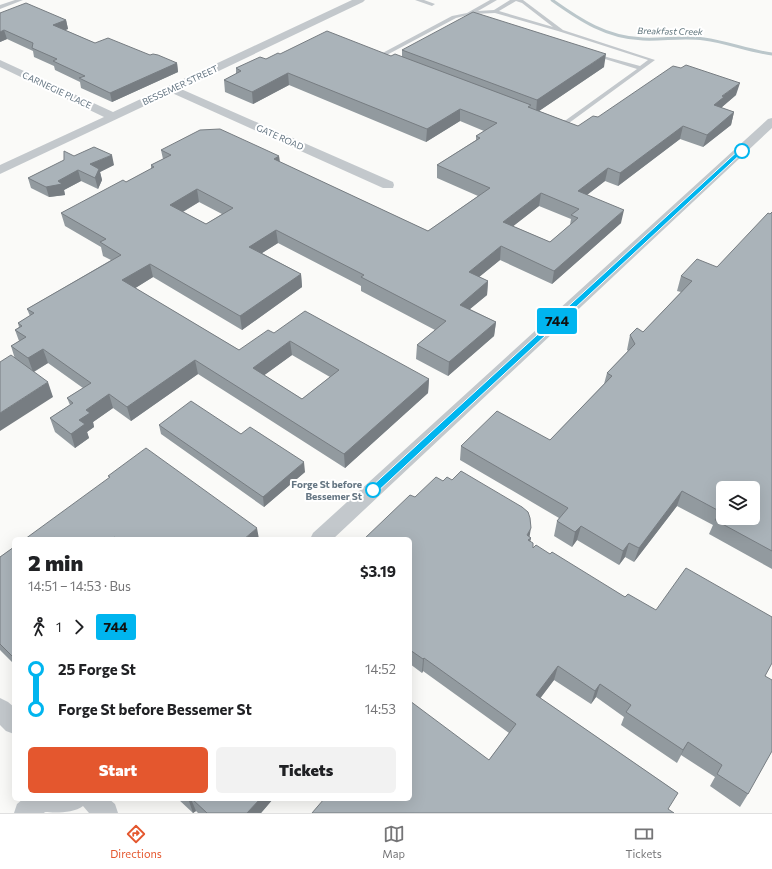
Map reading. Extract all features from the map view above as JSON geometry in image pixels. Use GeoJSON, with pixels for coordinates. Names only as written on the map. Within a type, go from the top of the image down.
{"type":"FeatureCollection","features":[{"type":"Feature","properties":{"kind":"street","name":"BESSEMER STREET"},"geometry":{"type":"LineString","coordinates":[[0,170],[360,0]]}},
{"type":"Feature","properties":{"kind":"street","name":"CARNEGIE PLACE"},"geometry":{"type":"LineString","coordinates":[[0,63],[114,117]]}},
{"type":"Feature","properties":{"kind":"street","name":"GATE ROAD"},"geometry":{"type":"LineString","coordinates":[[172,89],[388,186]]}},
{"type":"Feature","properties":{"kind":"street"},"geometry":{"type":"LineString","coordinates":[[322,537],[772,122]]}},
{"type":"Feature","properties":{"kind":"street"},"geometry":{"type":"LineString","coordinates":[[0,709],[12,721]]}},
{"type":"Feature","properties":{"kind":"street"},"geometry":{"type":"LineString","coordinates":[[26,813],[39,801]]}},
{"type":"Feature","properties":{"kind":"street"},"geometry":{"type":"LineString","coordinates":[[50,801],[54,803],[64,803],[69,801]]}},
{"type":"Feature","properties":{"kind":"street"},"geometry":{"type":"LineString","coordinates":[[94,801],[106,813]]}},
{"type":"Feature","properties":{"kind":"lane"},"geometry":{"type":"LineString","coordinates":[[0,8],[20,0]]}},
{"type":"Feature","properties":{"kind":"lane"},"geometry":{"type":"LineString","coordinates":[[418,0],[432,4]]}},
{"type":"Feature","properties":{"kind":"lane"},"geometry":{"type":"LineString","coordinates":[[469,14],[494,0]]}},
{"type":"Feature","properties":{"kind":"lane"},"geometry":{"type":"LineString","coordinates":[[495,11],[514,0]]}},
{"type":"Feature","properties":{"kind":"lane"},"geometry":{"type":"LineString","coordinates":[[518,0],[524,12],[561,31]]}},
{"type":"Feature","properties":{"kind":"lane"},"geometry":{"type":"LineString","coordinates":[[386,60],[378,57],[454,17],[495,11],[524,12],[561,31],[652,60],[567,122],[554,122],[547,120]]}},
{"type":"Feature","properties":{"kind":"lane"},"geometry":{"type":"LineString","coordinates":[[469,14],[484,19]]}},
{"type":"Feature","properties":{"kind":"lane"},"geometry":{"type":"LineString","coordinates":[[588,52],[641,68]]}},
{"type":"Feature","properties":{"kind":"building"},"geometry":{"type":"Polygon","coordinates":[[[26,3],[66,20],[53,25],[95,43],[108,38],[150,55],[158,55],[177,63],[110,93],[79,78],[85,76],[53,61],[57,59],[32,48],[33,43],[4,30],[0,32],[0,13],[26,3]]]}},
{"type":"Feature","properties":{"kind":"building"},"geometry":{"type":"Polygon","coordinates":[[[473,12],[606,54],[537,100],[402,50],[473,12]]]}},
{"type":"Feature","properties":{"kind":"building"},"geometry":{"type":"Polygon","coordinates":[[[327,31],[391,56],[395,54],[531,105],[528,107],[578,126],[593,116],[598,117],[673,66],[681,68],[686,65],[740,83],[722,96],[724,97],[714,105],[734,112],[707,135],[683,126],[620,173],[608,168],[578,191],[624,210],[554,271],[501,246],[469,272],[488,281],[460,305],[496,322],[449,362],[417,345],[446,321],[361,277],[364,275],[276,230],[249,247],[301,274],[240,316],[150,264],[122,280],[239,350],[268,330],[274,333],[305,311],[429,379],[344,454],[195,360],[127,407],[109,394],[86,410],[90,413],[79,420],[85,424],[71,434],[50,418],[73,403],[67,398],[91,383],[43,349],[28,358],[11,346],[26,337],[15,330],[22,326],[18,323],[34,313],[27,309],[121,255],[100,242],[106,239],[61,213],[123,180],[126,182],[154,167],[151,165],[171,155],[161,150],[200,130],[220,129],[279,156],[274,159],[428,231],[490,188],[437,165],[480,138],[476,136],[497,123],[460,109],[427,129],[288,73],[252,92],[224,80],[241,71],[236,68],[260,57],[266,59],[278,53],[280,54],[327,31]],[[197,189],[170,205],[206,224],[233,208],[197,189]],[[541,193],[503,222],[550,242],[578,218],[571,215],[579,209],[541,193]],[[290,341],[253,368],[302,399],[339,370],[290,341]]]}},
{"type":"Feature","properties":{"kind":"building"},"geometry":{"type":"Polygon","coordinates":[[[94,147],[112,155],[90,164],[99,169],[95,178],[78,170],[58,181],[62,184],[46,187],[28,178],[64,160],[64,151],[74,156],[94,147]]]}},
{"type":"Feature","properties":{"kind":"building"},"geometry":{"type":"Polygon","coordinates":[[[772,212],[772,551],[724,525],[760,525],[760,481],[716,481],[716,509],[682,491],[639,548],[629,543],[623,551],[581,526],[575,532],[557,521],[568,508],[461,446],[497,411],[550,440],[612,376],[607,373],[635,344],[630,335],[637,328],[643,332],[692,281],[681,276],[697,259],[717,267],[768,213],[770,214],[772,212]]]}},
{"type":"Feature","properties":{"kind":"building"},"geometry":{"type":"Polygon","coordinates":[[[11,355],[48,382],[0,413],[0,362],[11,355]]]}},
{"type":"Feature","properties":{"kind":"building"},"geometry":{"type":"Polygon","coordinates":[[[191,401],[241,434],[250,427],[304,462],[263,497],[159,425],[191,401]]]}},
{"type":"Feature","properties":{"kind":"building"},"geometry":{"type":"Polygon","coordinates":[[[146,448],[257,528],[246,537],[28,537],[110,477],[108,476],[146,448]]]}},
{"type":"Feature","properties":{"kind":"building"},"geometry":{"type":"Polygon","coordinates":[[[461,471],[522,507],[528,512],[530,518],[531,528],[527,535],[531,538],[528,540],[533,543],[533,548],[536,545],[550,554],[552,552],[625,597],[628,594],[656,610],[686,568],[772,617],[772,663],[765,676],[772,680],[772,751],[748,794],[717,774],[722,765],[688,742],[683,750],[626,712],[631,705],[600,684],[595,691],[558,666],[536,695],[678,793],[668,809],[674,813],[312,813],[322,801],[412,801],[412,702],[489,760],[516,724],[424,658],[423,659],[412,651],[412,537],[366,537],[410,495],[415,497],[436,477],[443,481],[447,477],[452,480],[461,471]]]}},
{"type":"Feature","properties":{"kind":"building"},"geometry":{"type":"Polygon","coordinates":[[[12,548],[12,656],[0,644],[0,557],[12,548]]]}},
{"type":"Feature","properties":{"kind":"building"},"geometry":{"type":"Polygon","coordinates":[[[194,801],[258,801],[247,813],[207,813],[194,801]]]}},
{"type":"Feature","properties":{"kind":"waterway","name":"Breakfast Creek"},"geometry":{"type":"LineString","coordinates":[[552,0],[594,27],[630,38],[704,39],[772,54]]}},
{"type":"Feature","properties":{"kind":"bus line","name":"744"},"geometry":{"type":"LineString","coordinates":[[373,490],[742,151]]}},
{"type":"Feature","properties":{"kind":"place","name":"Forge St before Bessemer St"},"geometry":{"type":"Point","coordinates":[373,490]}}]}
